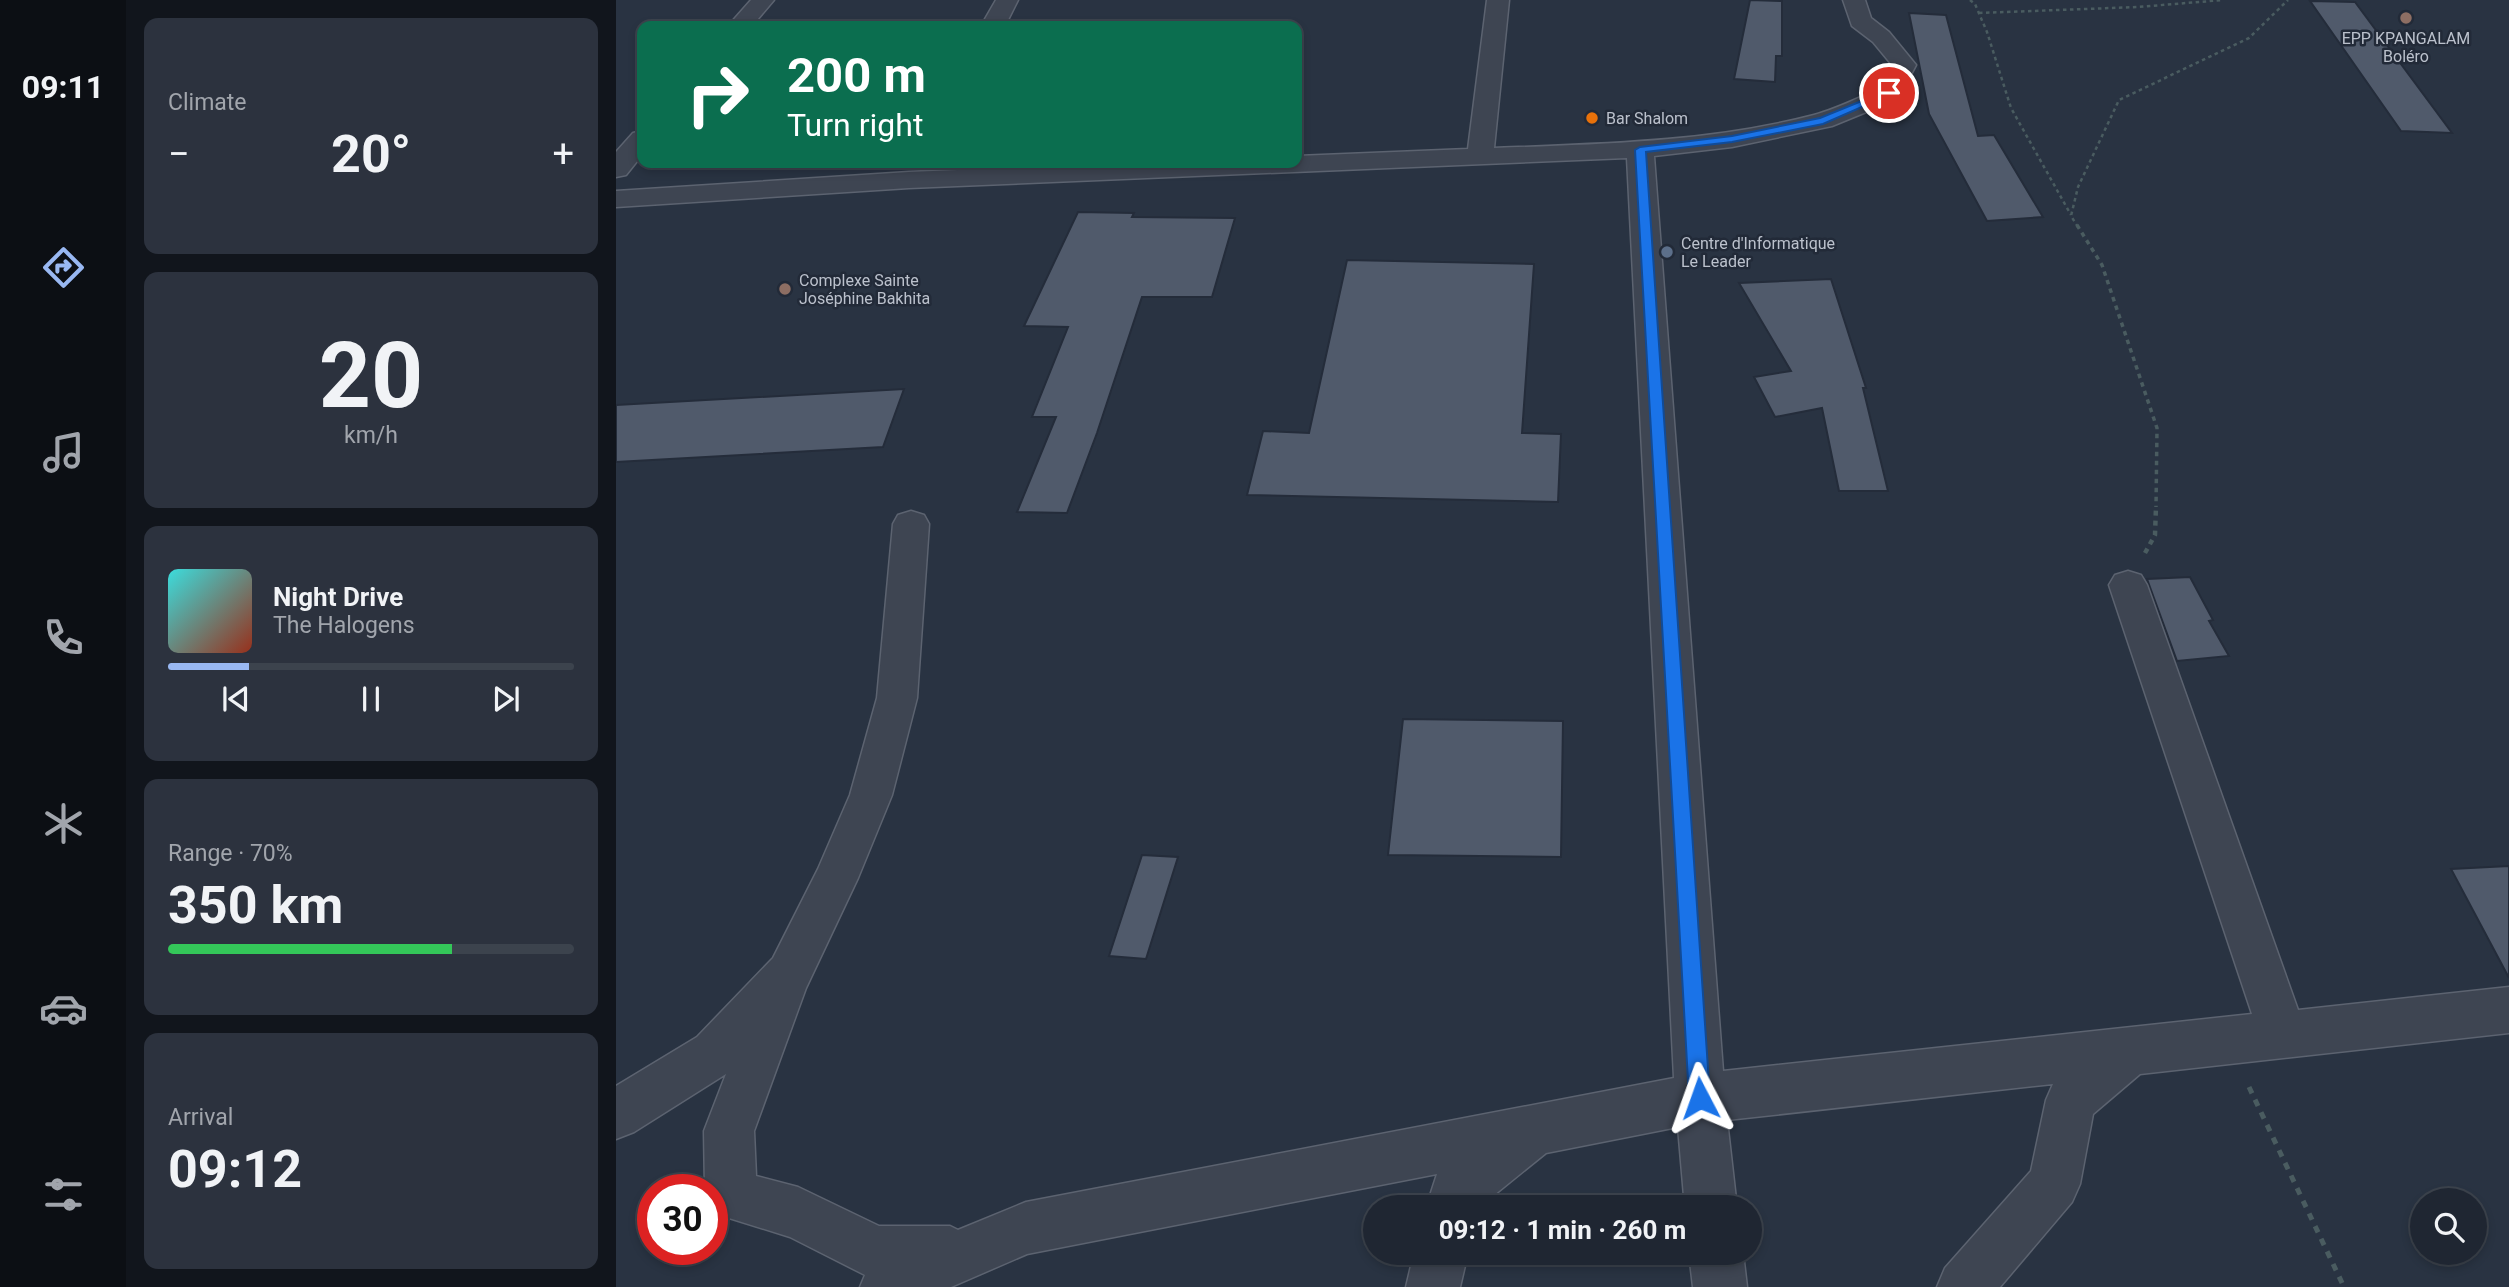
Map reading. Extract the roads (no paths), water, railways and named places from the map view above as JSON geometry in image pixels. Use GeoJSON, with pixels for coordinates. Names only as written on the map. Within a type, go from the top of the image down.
{"type":"FeatureCollection","features":[{"type":"Feature","properties":{"kind":"street"},"geometry":{"type":"LineString","coordinates":[[744,21],[763,0]]}},
{"type":"Feature","properties":{"kind":"street"},"geometry":{"type":"LineString","coordinates":[[995,21],[1007,0]]}},
{"type":"Feature","properties":{"kind":"street"},"geometry":{"type":"LineString","coordinates":[[1480,156],[1498,0]]}},
{"type":"Feature","properties":{"kind":"street"},"geometry":{"type":"LineString","coordinates":[[1302,161],[1640,150],[1732,139],[1823,121],[1889,93],[1904,65],[1881,37],[1860,20],[1854,0]]}},
{"type":"Feature","properties":{"kind":"street"},"geometry":{"type":"LineString","coordinates":[[616,169],[637,145]]}},
{"type":"Feature","properties":{"kind":"street"},"geometry":{"type":"LineString","coordinates":[[1640,150],[1700,1098],[1711,1195]]}},
{"type":"Feature","properties":{"kind":"street"},"geometry":{"type":"LineString","coordinates":[[616,199],[914,172],[1056,168]]}},
{"type":"Feature","properties":{"kind":"street"},"geometry":{"type":"LineString","coordinates":[[911,524],[897,698],[874,783],[836,878],[789,974],[729,1131],[731,1195],[798,1213],[876,1253],[968,1252]]}},
{"type":"Feature","properties":{"kind":"street"},"geometry":{"type":"LineString","coordinates":[[2128,585],[2283,1036]]}},
{"type":"Feature","properties":{"kind":"street"},"geometry":{"type":"LineString","coordinates":[[616,1114],[714,1054],[789,974]]}},
{"type":"Feature","properties":{"kind":"street"},"geometry":{"type":"LineString","coordinates":[[887,1287],[1026,1228],[1700,1098],[2509,1010]]}},
{"type":"Feature","properties":{"kind":"street"},"geometry":{"type":"LineString","coordinates":[[1964,1287],[2054,1184],[2071,1100],[2129,1052]]}},
{"type":"Feature","properties":{"kind":"street"},"geometry":{"type":"LineString","coordinates":[[1455,1195],[1456,1190],[1535,1130]]}},
{"type":"Feature","properties":{"kind":"street"},"geometry":{"type":"LineString","coordinates":[[927,1287],[968,1252]]}},
{"type":"Feature","properties":{"kind":"street"},"geometry":{"type":"LineString","coordinates":[[1433,1287],[1438,1265]]}},
{"type":"Feature","properties":{"kind":"street"},"geometry":{"type":"LineString","coordinates":[[1717,1265],[1720,1287]]}},
{"type":"Feature","properties":{"kind":"place","name":"EPP KPANGALAM Boléro"},"geometry":{"type":"Point","coordinates":[2406,18]}},
{"type":"Feature","properties":{"kind":"place","name":"Bar Shalom"},"geometry":{"type":"Point","coordinates":[1592,118]}},
{"type":"Feature","properties":{"kind":"place","name":"Centre d'Informatique Le Leader"},"geometry":{"type":"Point","coordinates":[1667,252]}},
{"type":"Feature","properties":{"kind":"place","name":"Complexe Sainte Joséphine Bakhita"},"geometry":{"type":"Point","coordinates":[785,289]}}]}
